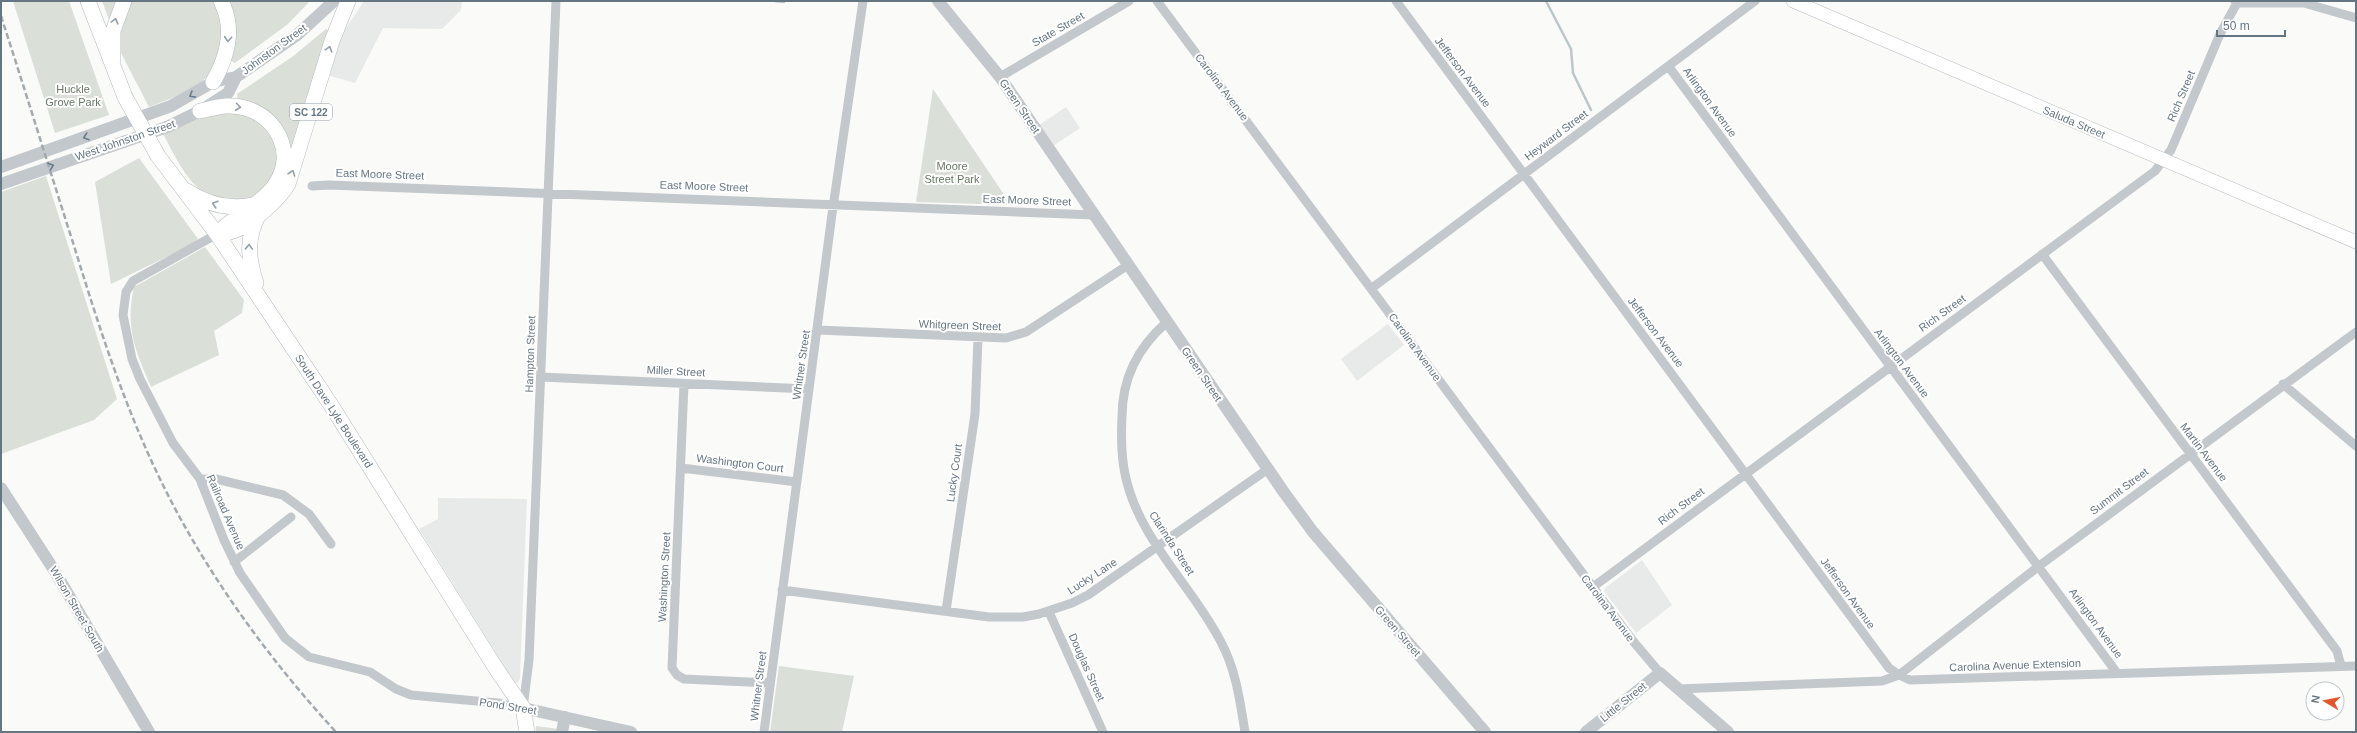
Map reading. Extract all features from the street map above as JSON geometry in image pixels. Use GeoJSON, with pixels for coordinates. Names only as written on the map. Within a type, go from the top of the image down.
{"type":"FeatureCollection","features":[{"type":"Feature","properties":{"kind":"main road","name":"South Dave Lyle Boulevard"},"geometry":{"type":"LineString","coordinates":[[88,1],[114,70],[126,97],[158,156],[217,234],[332,405],[497,670],[523,708],[527,732]]}},
{"type":"Feature","properties":{"kind":"main road"},"geometry":{"type":"LineString","coordinates":[[114,70],[113,31],[124,1]]}},
{"type":"Feature","properties":{"kind":"main road"},"geometry":{"type":"LineString","coordinates":[[213,82],[223,62],[229,39],[227,18],[221,1]]}},
{"type":"Feature","properties":{"kind":"main road","name":"SC 122"},"geometry":{"type":"LineString","coordinates":[[217,234],[234,231],[256,209],[279,198],[288,184],[332,41],[348,1]]}},
{"type":"Feature","properties":{"kind":"main road","name":"Saluda Street"},"geometry":{"type":"LineString","coordinates":[[1793,1],[2356,242]]}},
{"type":"Feature","properties":{"kind":"main road"},"geometry":{"type":"LineString","coordinates":[[200,111],[228,106],[244,107],[263,116],[276,129],[283,147],[284,158],[280,175],[256,209],[251,231],[248,252],[260,298]]}},
{"type":"Feature","properties":{"kind":"main road"},"geometry":{"type":"LineString","coordinates":[[182,187],[218,205],[256,209]]}},
{"type":"Feature","properties":{"kind":"street","name":"Johnston Street"},"geometry":{"type":"LineString","coordinates":[[121,125],[171,106],[213,82],[236,77],[297,35],[334,1]]}},
{"type":"Feature","properties":{"kind":"street","name":"Hampton Street"},"geometry":{"type":"LineString","coordinates":[[523,708],[529,660],[556,1]]}},
{"type":"Feature","properties":{"kind":"street","name":"Whitner Street"},"geometry":{"type":"LineString","coordinates":[[764,732],[834,203],[863,1]]}},
{"type":"Feature","properties":{"kind":"street","name":"Green Street"},"geometry":{"type":"LineString","coordinates":[[938,1],[1000,77],[1268,469],[1313,532],[1484,732]]}},
{"type":"Feature","properties":{"kind":"street","name":"State Street"},"geometry":{"type":"LineString","coordinates":[[1000,77],[1129,1]]}},
{"type":"Feature","properties":{"kind":"street","name":"Carolina Avenue"},"geometry":{"type":"LineString","coordinates":[[1157,1],[1372,288],[1633,642],[1660,673],[1728,732]]}},
{"type":"Feature","properties":{"kind":"street","name":"Jefferson Avenue"},"geometry":{"type":"LineString","coordinates":[[1396,1],[1889,668],[1899,675]]}},
{"type":"Feature","properties":{"kind":"street","name":"Heyward Street"},"geometry":{"type":"LineString","coordinates":[[1372,288],[1669,67],[1755,1]]}},
{"type":"Feature","properties":{"kind":"street","name":"Rich Street"},"geometry":{"type":"LineString","coordinates":[[1593,587],[2155,171],[2171,150],[2220,34],[2236,2]]}},
{"type":"Feature","properties":{"kind":"street"},"geometry":{"type":"LineString","coordinates":[[2236,2],[2304,2],[2356,18]]}},
{"type":"Feature","properties":{"kind":"street","name":"Arlington Avenue"},"geometry":{"type":"LineString","coordinates":[[1669,67],[2117,673]]}},
{"type":"Feature","properties":{"kind":"street","name":"West Johnston Street"},"geometry":{"type":"LineString","coordinates":[[1,184],[167,127],[200,111],[228,93],[236,77]]}},
{"type":"Feature","properties":{"kind":"street","name":"West Johnston Street"},"geometry":{"type":"LineString","coordinates":[[1,166],[121,125]]}},
{"type":"Feature","properties":{"kind":"street","name":"East Moore Street"},"geometry":{"type":"LineString","coordinates":[[312,186],[548,192],[1094,215]]}},
{"type":"Feature","properties":{"kind":"street","name":"Railroad Avenue"},"geometry":{"type":"LineString","coordinates":[[217,234],[142,275],[130,284],[124,300],[123,315],[134,364],[142,383],[173,443],[200,479],[234,562],[276,628],[295,647],[320,661],[370,672],[387,683]]}},
{"type":"Feature","properties":{"kind":"street","name":"Martin Avenue"},"geometry":{"type":"LineString","coordinates":[[2042,254],[2339,654],[2341,666]]}},
{"type":"Feature","properties":{"kind":"street","name":"Whitgreen Street"},"geometry":{"type":"LineString","coordinates":[[818,330],[1006,338],[1026,332],[1128,265]]}},
{"type":"Feature","properties":{"kind":"street","name":"Clarinda Street"},"geometry":{"type":"LineString","coordinates":[[1167,322],[1153,335],[1132,366],[1126,385],[1122,411],[1121,442],[1125,476],[1135,507],[1157,547],[1199,605],[1222,643],[1238,688],[1244,732]]}},
{"type":"Feature","properties":{"kind":"street","name":"Summit Street"},"geometry":{"type":"LineString","coordinates":[[1899,675],[2039,566],[2283,384],[2356,332]]}},
{"type":"Feature","properties":{"kind":"street","name":"Lucky Court"},"geometry":{"type":"LineString","coordinates":[[946,611],[975,414],[978,338]]}},
{"type":"Feature","properties":{"kind":"street","name":"Miller Street"},"geometry":{"type":"LineString","coordinates":[[541,377],[809,390]]}},
{"type":"Feature","properties":{"kind":"street","name":"Washington Street"},"geometry":{"type":"LineString","coordinates":[[684,384],[673,672],[684,679],[770,683]]}},
{"type":"Feature","properties":{"kind":"street"},"geometry":{"type":"LineString","coordinates":[[2283,384],[2356,446]]}},
{"type":"Feature","properties":{"kind":"street","name":"Washington Court"},"geometry":{"type":"LineString","coordinates":[[681,468],[797,482]]}},
{"type":"Feature","properties":{"kind":"street","name":"Lucky Lane"},"geometry":{"type":"LineString","coordinates":[[782,590],[946,611],[1006,617],[1049,612],[1088,595],[1268,469]]}},
{"type":"Feature","properties":{"kind":"street"},"geometry":{"type":"LineString","coordinates":[[200,479],[216,479],[283,494],[309,514],[331,544]]}},
{"type":"Feature","properties":{"kind":"street","name":"Wilson Street South"},"geometry":{"type":"LineString","coordinates":[[1,488],[54,570],[148,732]]}},
{"type":"Feature","properties":{"kind":"street"},"geometry":{"type":"LineString","coordinates":[[234,562],[291,516]]}},
{"type":"Feature","properties":{"kind":"street","name":"Douglas Street"},"geometry":{"type":"LineString","coordinates":[[1049,612],[1103,732]]}},
{"type":"Feature","properties":{"kind":"street","name":"Carolina Avenue Extension"},"geometry":{"type":"LineString","coordinates":[[1899,675],[1910,680],[2356,666]]}},
{"type":"Feature","properties":{"kind":"street","name":"Little Street"},"geometry":{"type":"LineString","coordinates":[[1586,732],[1660,673]]}},
{"type":"Feature","properties":{"kind":"street"},"geometry":{"type":"LineString","coordinates":[[1678,689],[1882,681],[1899,675]]}},
{"type":"Feature","properties":{"kind":"street","name":"Pond Street"},"geometry":{"type":"LineString","coordinates":[[387,683],[411,695],[498,703],[631,732]]}},
{"type":"Feature","properties":{"kind":"street"},"geometry":{"type":"LineString","coordinates":[[562,732],[565,718]]}},
{"type":"Feature","properties":{"kind":"shaded area"},"geometry":{"type":"Polygon","coordinates":[[[364,1],[462,1],[461,10],[442,29],[383,28],[355,83],[330,76],[337,47],[344,31],[364,1]]]}},
{"type":"Feature","properties":{"kind":"shaded area"},"geometry":{"type":"Polygon","coordinates":[[[1066,107],[1080,128],[1053,146],[1039,125],[1066,107]]]}},
{"type":"Feature","properties":{"kind":"shaded area"},"geometry":{"type":"Polygon","coordinates":[[[1388,324],[1404,345],[1357,381],[1341,359],[1388,324]]]}},
{"type":"Feature","properties":{"kind":"shaded area"},"geometry":{"type":"Polygon","coordinates":[[[438,498],[527,499],[520,678],[518,683],[514,682],[419,529],[438,519],[438,498]]]}},
{"type":"Feature","properties":{"kind":"shaded area"},"geometry":{"type":"Polygon","coordinates":[[[1642,560],[1672,605],[1636,633],[1604,591],[1605,588],[1642,560]]]}},
{"type":"Feature","properties":{"kind":"green space","name":"Huckle Grove Park"},"geometry":{"type":"Polygon","coordinates":[[[13,1],[69,1],[109,115],[55,133],[13,1]]]}},
{"type":"Feature","properties":{"kind":"green space"},"geometry":{"type":"Polygon","coordinates":[[[102,1],[119,1],[110,22],[102,1]]]}},
{"type":"Feature","properties":{"kind":"green space"},"geometry":{"type":"Polygon","coordinates":[[[130,1],[215,1],[224,35],[210,75],[175,97],[149,107],[121,53],[119,29],[130,1]]]}},
{"type":"Feature","properties":{"kind":"green space"},"geometry":{"type":"Polygon","coordinates":[[[226,1],[310,1],[288,24],[235,63],[230,60],[226,1]]]}},
{"type":"Feature","properties":{"kind":"green space"},"geometry":{"type":"Polygon","coordinates":[[[326,29],[330,33],[295,151],[289,150],[238,100],[237,94],[292,57],[326,29]]]}},
{"type":"Feature","properties":{"kind":"green space","name":"Moore Street Park"},"geometry":{"type":"Polygon","coordinates":[[[933,89],[1011,205],[916,202],[933,89]]]}},
{"type":"Feature","properties":{"kind":"green space"},"geometry":{"type":"Polygon","coordinates":[[[237,111],[259,119],[276,143],[277,158],[275,174],[255,198],[223,201],[209,196],[192,182],[185,173],[163,134],[206,115],[237,111]]]}},
{"type":"Feature","properties":{"kind":"green space"},"geometry":{"type":"Polygon","coordinates":[[[139,158],[198,239],[191,245],[111,284],[95,182],[139,158]]]}},
{"type":"Feature","properties":{"kind":"green space"},"geometry":{"type":"Polygon","coordinates":[[[46,176],[117,399],[94,420],[1,454],[1,192],[46,176]]]}},
{"type":"Feature","properties":{"kind":"green space"},"geometry":{"type":"Polygon","coordinates":[[[205,247],[244,300],[242,313],[214,331],[219,355],[151,387],[136,350],[131,327],[131,302],[134,287],[205,247]]]}},
{"type":"Feature","properties":{"kind":"green space"},"geometry":{"type":"Polygon","coordinates":[[[779,666],[854,676],[842,732],[770,732],[779,666]]]}},
{"type":"Feature","properties":{"kind":"green space"},"geometry":{"type":"Polygon","coordinates":[[[536,726],[559,729],[558,732],[536,732],[536,726]]]}},
{"type":"Feature","properties":{"kind":"waterway"},"geometry":{"type":"LineString","coordinates":[[775,1],[784,2]]}},
{"type":"Feature","properties":{"kind":"waterway"},"geometry":{"type":"LineString","coordinates":[[1546,1],[1571,49],[1573,73],[1591,110]]}},
{"type":"Feature","properties":{"kind":"railway"},"geometry":{"type":"LineString","coordinates":[[1,16],[103,337],[135,423],[160,479],[196,546],[239,612],[286,674],[336,732]]}}]}
